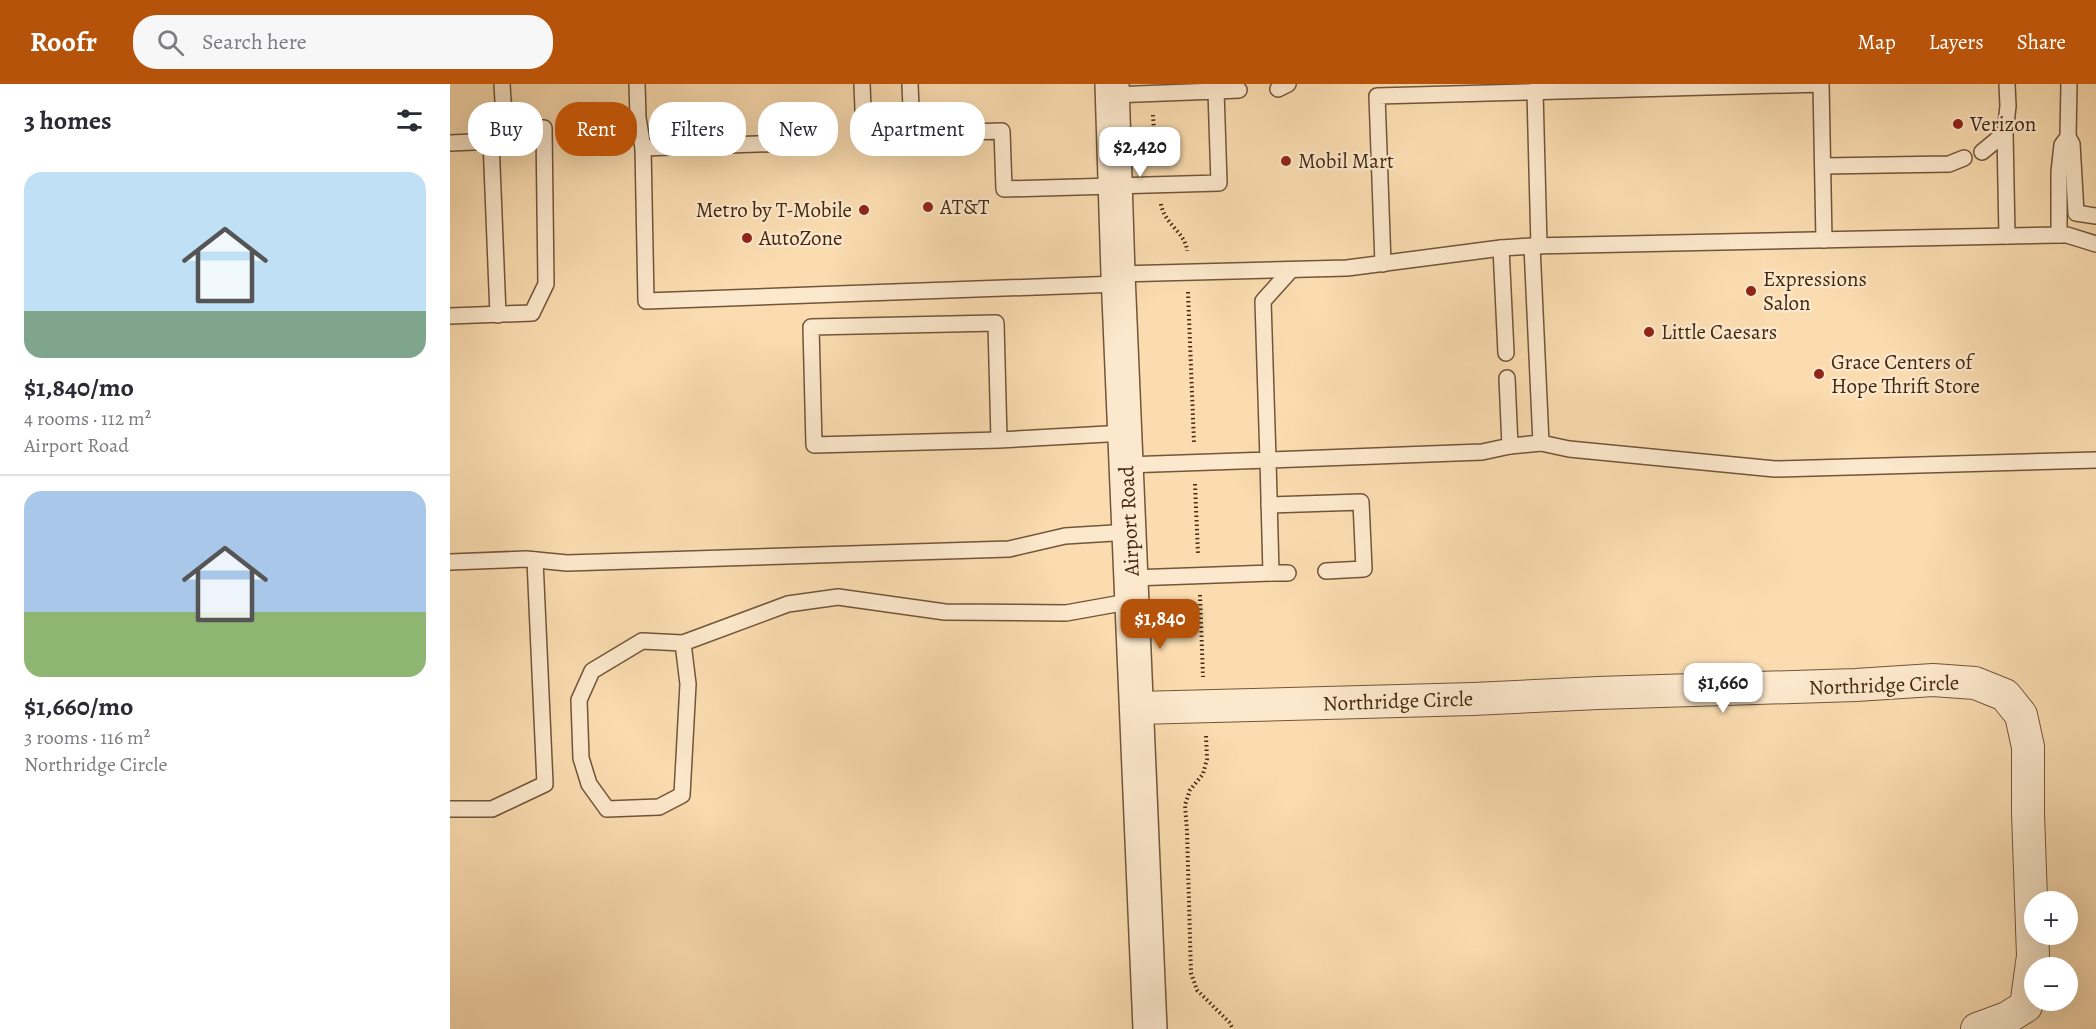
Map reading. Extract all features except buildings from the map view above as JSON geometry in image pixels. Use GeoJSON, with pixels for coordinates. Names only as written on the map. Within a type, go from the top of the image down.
{"type":"FeatureCollection","features":[{"type":"Feature","properties":{"kind":"street","name":"Airport Road"},"geometry":{"type":"LineString","coordinates":[[1112,89],[1150,1029]]}},
{"type":"Feature","properties":{"kind":"street","name":"Northridge Circle"},"geometry":{"type":"LineString","coordinates":[[1137,708],[1473,699],[1856,685],[1933,680],[1975,683],[2005,695],[2021,716],[2028,747],[2033,956],[2026,1006],[2007,1018],[1977,1029]]}},
{"type":"Feature","properties":{"kind":"lane"},"geometry":{"type":"LineString","coordinates":[[502,84],[503,102]]}},
{"type":"Feature","properties":{"kind":"lane"},"geometry":{"type":"LineString","coordinates":[[637,84],[638,118],[644,148],[646,301],[1347,268],[1501,248],[1535,246],[2096,233]]}},
{"type":"Feature","properties":{"kind":"lane"},"geometry":{"type":"LineString","coordinates":[[862,84],[863,102]]}},
{"type":"Feature","properties":{"kind":"lane"},"geometry":{"type":"LineString","coordinates":[[910,84],[911,102]]}},
{"type":"Feature","properties":{"kind":"lane"},"geometry":{"type":"LineString","coordinates":[[1383,264],[1377,96],[1535,87],[1821,84],[1824,240]]}},
{"type":"Feature","properties":{"kind":"lane"},"geometry":{"type":"LineString","coordinates":[[2007,84],[2008,106],[2005,133],[2007,236]]}},
{"type":"Feature","properties":{"kind":"lane"},"geometry":{"type":"LineString","coordinates":[[2068,84],[2068,137],[2072,144],[2076,213],[2096,216]]}},
{"type":"Feature","properties":{"kind":"lane"},"geometry":{"type":"LineString","coordinates":[[985,132],[1002,131],[1004,189],[1219,183],[1216,87]]}},
{"type":"Feature","properties":{"kind":"lane"},"geometry":{"type":"LineString","coordinates":[[1112,89],[1216,87],[1239,90]]}},
{"type":"Feature","properties":{"kind":"lane"},"geometry":{"type":"LineString","coordinates":[[1535,87],[1535,246],[1541,443]]}},
{"type":"Feature","properties":{"kind":"lane"},"geometry":{"type":"LineString","coordinates":[[450,316],[532,313],[546,284],[543,128]]}},
{"type":"Feature","properties":{"kind":"lane"},"geometry":{"type":"LineString","coordinates":[[1982,152],[2005,133]]}},
{"type":"Feature","properties":{"kind":"lane"},"geometry":{"type":"LineString","coordinates":[[2063,235],[2059,172],[2062,145],[2068,137]]}},
{"type":"Feature","properties":{"kind":"lane"},"geometry":{"type":"LineString","coordinates":[[450,142],[468,142]]}},
{"type":"Feature","properties":{"kind":"lane"},"geometry":{"type":"LineString","coordinates":[[644,148],[758,144]]}},
{"type":"Feature","properties":{"kind":"lane"},"geometry":{"type":"LineString","coordinates":[[492,156],[498,315]]}},
{"type":"Feature","properties":{"kind":"lane"},"geometry":{"type":"LineString","coordinates":[[1823,166],[1949,164],[1964,158]]}},
{"type":"Feature","properties":{"kind":"lane"},"geometry":{"type":"LineString","coordinates":[[2063,235],[2096,244]]}},
{"type":"Feature","properties":{"kind":"lane"},"geometry":{"type":"LineString","coordinates":[[1501,248],[1506,353]]}},
{"type":"Feature","properties":{"kind":"lane"},"geometry":{"type":"LineString","coordinates":[[1270,573],[1263,301],[1291,270]]}},
{"type":"Feature","properties":{"kind":"lane"},"geometry":{"type":"LineString","coordinates":[[999,440],[996,323],[811,327],[814,445],[999,440],[1268,460],[1482,452],[1541,443],[1569,449],[1775,469],[2096,460]]}},
{"type":"Feature","properties":{"kind":"lane"},"geometry":{"type":"LineString","coordinates":[[1507,378],[1510,446]]}},
{"type":"Feature","properties":{"kind":"lane"},"geometry":{"type":"LineString","coordinates":[[1269,505],[1361,502],[1364,569],[1326,571]]}},
{"type":"Feature","properties":{"kind":"lane"},"geometry":{"type":"LineString","coordinates":[[450,562],[535,560],[567,563],[1009,549],[1065,536],[1130,532]]}},
{"type":"Feature","properties":{"kind":"lane"},"geometry":{"type":"LineString","coordinates":[[450,809],[492,809],[545,784],[535,560]]}},
{"type":"Feature","properties":{"kind":"lane"},"geometry":{"type":"LineString","coordinates":[[683,643],[688,684],[682,795],[659,807],[607,809],[589,784],[581,758],[579,700],[592,671],[642,641],[683,643],[788,604],[838,597],[945,612],[1066,614],[1132,589],[1270,573],[1288,573]]}},
{"type":"Feature","properties":{"kind":"place","name":"Verizon"},"geometry":{"type":"Point","coordinates":[1958,124]}},
{"type":"Feature","properties":{"kind":"place","name":"Mobil Mart"},"geometry":{"type":"Point","coordinates":[1286,161]}},
{"type":"Feature","properties":{"kind":"place","name":"AT&T"},"geometry":{"type":"Point","coordinates":[928,207]}},
{"type":"Feature","properties":{"kind":"place","name":"Metro by T-Mobile"},"geometry":{"type":"Point","coordinates":[864,210]}},
{"type":"Feature","properties":{"kind":"place","name":"AutoZone"},"geometry":{"type":"Point","coordinates":[747,238]}},
{"type":"Feature","properties":{"kind":"place","name":"Expressions Salon"},"geometry":{"type":"Point","coordinates":[1751,291]}},
{"type":"Feature","properties":{"kind":"place","name":"Little Caesars"},"geometry":{"type":"Point","coordinates":[1649,332]}},
{"type":"Feature","properties":{"kind":"place","name":"Grace Centers of Hope Thrift Store"},"geometry":{"type":"Point","coordinates":[1819,374]}}]}
